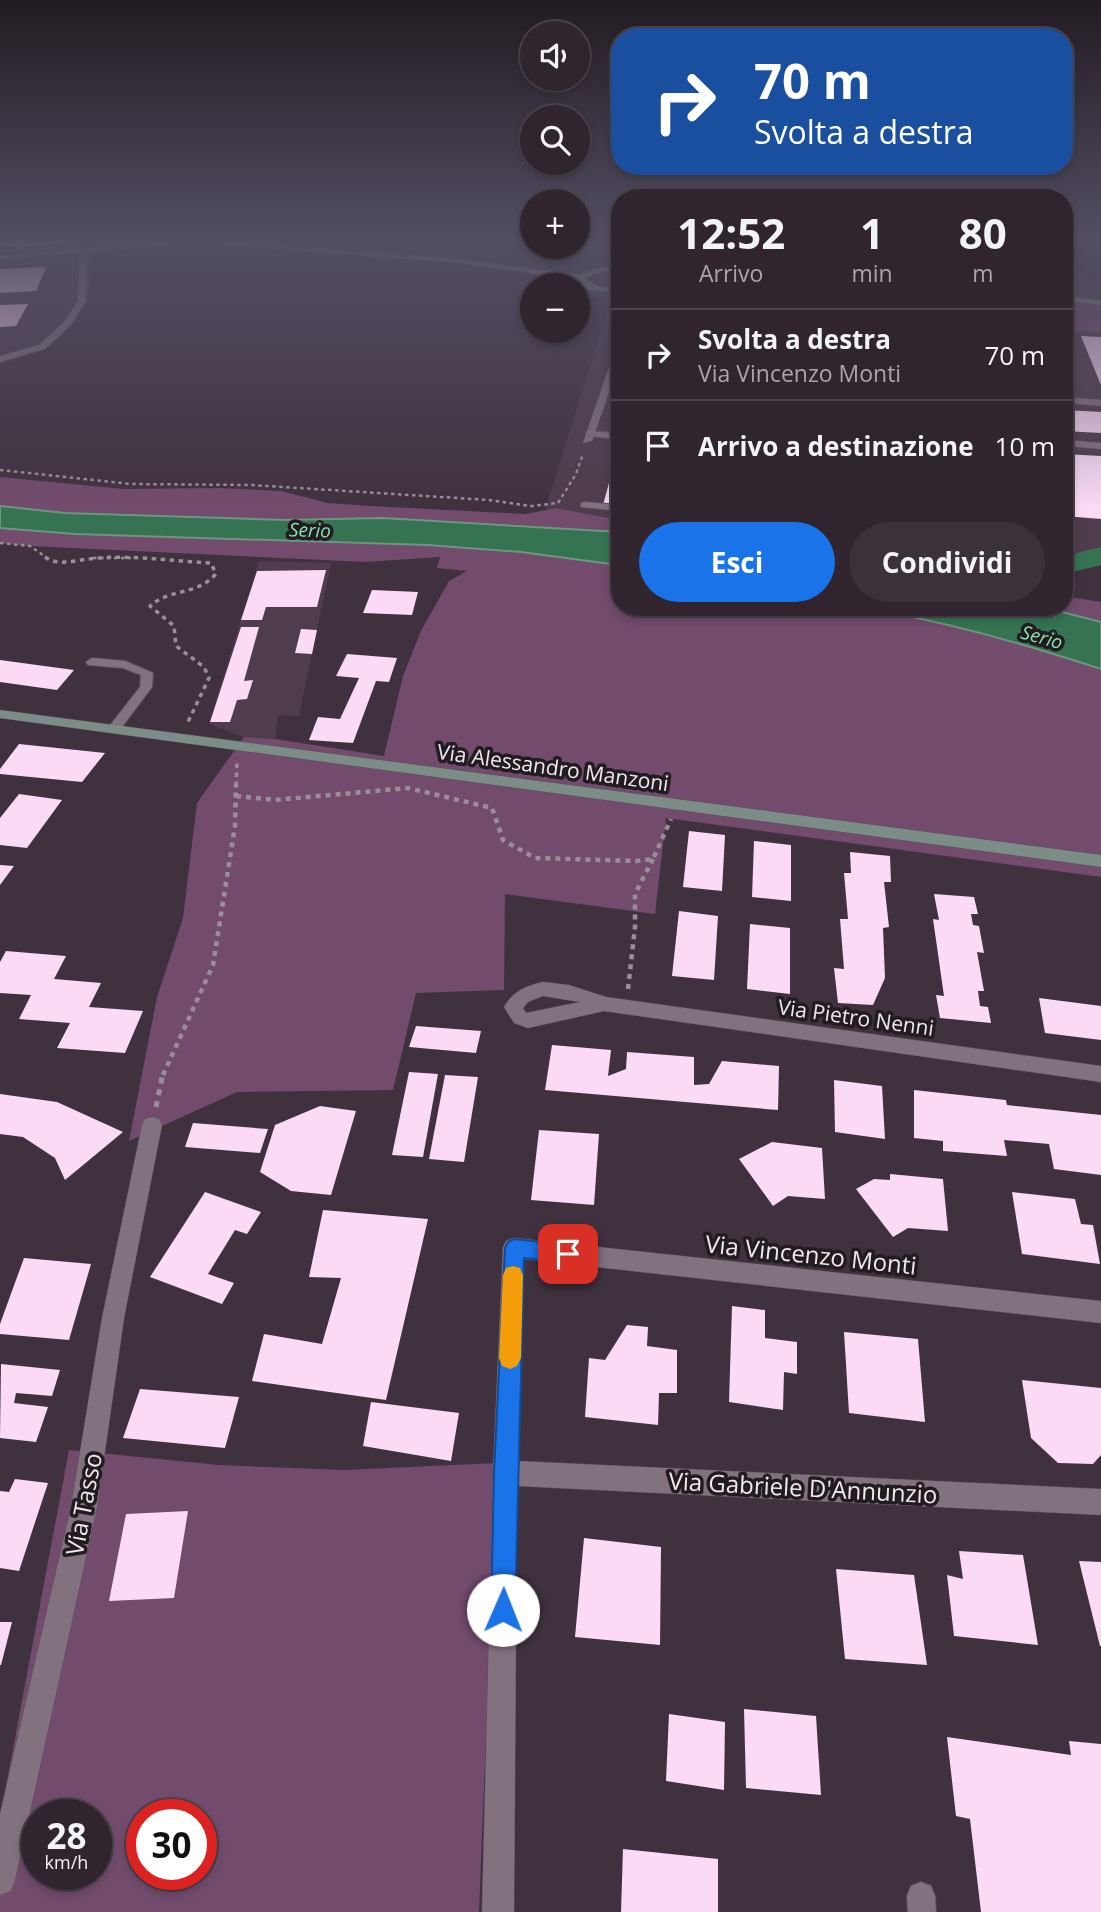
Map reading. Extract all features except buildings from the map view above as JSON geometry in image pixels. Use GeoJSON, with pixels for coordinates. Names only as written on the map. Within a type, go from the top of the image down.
{"type":"FeatureCollection","features":[{"type":"Feature","properties":{"kind":"street"},"geometry":{"type":"LineString","coordinates":[[0,359],[42,347],[62,328]]}},
{"type":"Feature","properties":{"kind":"street"},"geometry":{"type":"LineString","coordinates":[[590,434],[611,383]]}},
{"type":"Feature","properties":{"kind":"street"},"geometry":{"type":"LineString","coordinates":[[1073,401],[1101,403]]}},
{"type":"Feature","properties":{"kind":"street","name":"Via Alessandro Manzoni"},"geometry":{"type":"LineString","coordinates":[[0,714],[1101,862]]}},
{"type":"Feature","properties":{"kind":"street","name":"Via Pietro Nenni"},"geometry":{"type":"LineString","coordinates":[[604,1004],[1101,1074]]}},
{"type":"Feature","properties":{"kind":"street","name":"Via Tasso"},"geometry":{"type":"LineString","coordinates":[[0,1880],[84,1507],[113,1318],[152,1125]]}},
{"type":"Feature","properties":{"kind":"street","name":"Via Vincenzo Monti"},"geometry":{"type":"LineString","coordinates":[[505,1473],[514,1248],[1101,1312]]}},
{"type":"Feature","properties":{"kind":"street"},"geometry":{"type":"LineString","coordinates":[[498,1912],[505,1473]]}},
{"type":"Feature","properties":{"kind":"street","name":"Via Gabriele D'Annunzio"},"geometry":{"type":"LineString","coordinates":[[505,1473],[1101,1502]]}},
{"type":"Feature","properties":{"kind":"lane"},"geometry":{"type":"LineString","coordinates":[[590,434],[611,429]]}},
{"type":"Feature","properties":{"kind":"lane"},"geometry":{"type":"LineString","coordinates":[[590,434],[611,435]]}},
{"type":"Feature","properties":{"kind":"lane"},"geometry":{"type":"LineString","coordinates":[[1073,444],[1101,446]]}},
{"type":"Feature","properties":{"kind":"lane"},"geometry":{"type":"LineString","coordinates":[[585,505],[611,507]]}},
{"type":"Feature","properties":{"kind":"lane"},"geometry":{"type":"LineString","coordinates":[[92,662],[125,665],[147,673],[146,687],[114,728]]}},
{"type":"Feature","properties":{"kind":"path"},"geometry":{"type":"LineString","coordinates":[[0,470],[131,484],[251,485],[489,500],[531,506],[558,503],[576,474],[590,434]]}},
{"type":"Feature","properties":{"kind":"path"},"geometry":{"type":"LineString","coordinates":[[0,543],[30,546],[51,561],[105,557],[211,563],[216,574],[204,588],[160,599],[150,607],[174,626],[176,646],[204,667],[209,678],[181,737]]}},
{"type":"Feature","properties":{"kind":"path"},"geometry":{"type":"LineString","coordinates":[[152,1125],[164,1068],[213,965],[234,826],[237,763],[241,754]]}},
{"type":"Feature","properties":{"kind":"path"},"geometry":{"type":"LineString","coordinates":[[236,796],[275,800],[408,788],[492,808],[502,840],[536,858],[636,861],[653,859]]}},
{"type":"Feature","properties":{"kind":"path"},"geometry":{"type":"LineString","coordinates":[[626,1007],[635,928],[635,894],[676,814]]}},
{"type":"Feature","properties":{"kind":"shaded area"},"geometry":{"type":"Polygon","coordinates":[[[0,328],[69,328],[33,354],[0,364],[0,328]]]}},
{"type":"Feature","properties":{"kind":"shaded area"},"geometry":{"type":"Polygon","coordinates":[[[602,328],[611,328],[611,518],[556,508],[545,510],[602,328]]]}},
{"type":"Feature","properties":{"kind":"shaded area"},"geometry":{"type":"Polygon","coordinates":[[[1073,328],[1101,328],[1101,333],[1073,331],[1073,328]]]}},
{"type":"Feature","properties":{"kind":"shaded area"},"geometry":{"type":"Polygon","coordinates":[[[1073,330],[1101,332],[1101,565],[1073,571],[1073,330]]]}},
{"type":"Feature","properties":{"kind":"shaded area"},"geometry":{"type":"Polygon","coordinates":[[[0,477],[124,489],[219,488],[281,491],[328,503],[372,506],[526,514],[556,508],[611,518],[611,532],[383,518],[285,520],[65,513],[0,506],[0,477]]]}},
{"type":"Feature","properties":{"kind":"shaded area"},"geometry":{"type":"Polygon","coordinates":[[[0,528],[75,534],[428,545],[522,552],[611,564],[611,616],[910,616],[1037,648],[1101,669],[1101,877],[666,818],[655,914],[505,894],[504,990],[416,993],[393,1090],[237,1092],[129,1141],[157,997],[183,918],[197,803],[244,737],[275,739],[384,756],[403,676],[421,631],[449,581],[467,571],[437,568],[440,557],[365,562],[0,543],[0,528]]]}},
{"type":"Feature","properties":{"kind":"shaded area"},"geometry":{"type":"Polygon","coordinates":[[[259,561],[331,563],[299,716],[278,715],[275,739],[244,737],[209,724],[259,561]]]}},
{"type":"Feature","properties":{"kind":"shaded area"},"geometry":{"type":"Polygon","coordinates":[[[1073,597],[1101,602],[1101,622],[1073,615],[1073,597]]]}},
{"type":"Feature","properties":{"kind":"shaded area"},"geometry":{"type":"Polygon","coordinates":[[[69,1450],[219,1465],[344,1470],[497,1463],[479,1912],[0,1912],[0,1818],[69,1450]]]}},
{"type":"Feature","properties":{"kind":"water","name":"Serio"},"geometry":{"type":"Polygon","coordinates":[[[0,506],[65,513],[285,520],[383,518],[611,532],[611,564],[521,552],[428,545],[75,534],[0,528],[0,506]]]}},
{"type":"Feature","properties":{"kind":"water","name":"Serio"},"geometry":{"type":"Polygon","coordinates":[[[1073,615],[1101,622],[1101,669],[981,633],[904,616],[1073,615]]]}},
{"type":"Feature","properties":{"kind":"waterway"},"geometry":{"type":"LineString","coordinates":[[1073,563],[1101,556]]}},
{"type":"Feature","properties":{"kind":"slow traffic"},"geometry":{"type":"LineString","coordinates":[[510,1358],[513,1275]]}},
{"type":"Feature","properties":{"kind":"route"},"geometry":{"type":"LineString","coordinates":[[503,1610],[505,1473],[514,1248],[568,1254]]}}]}
